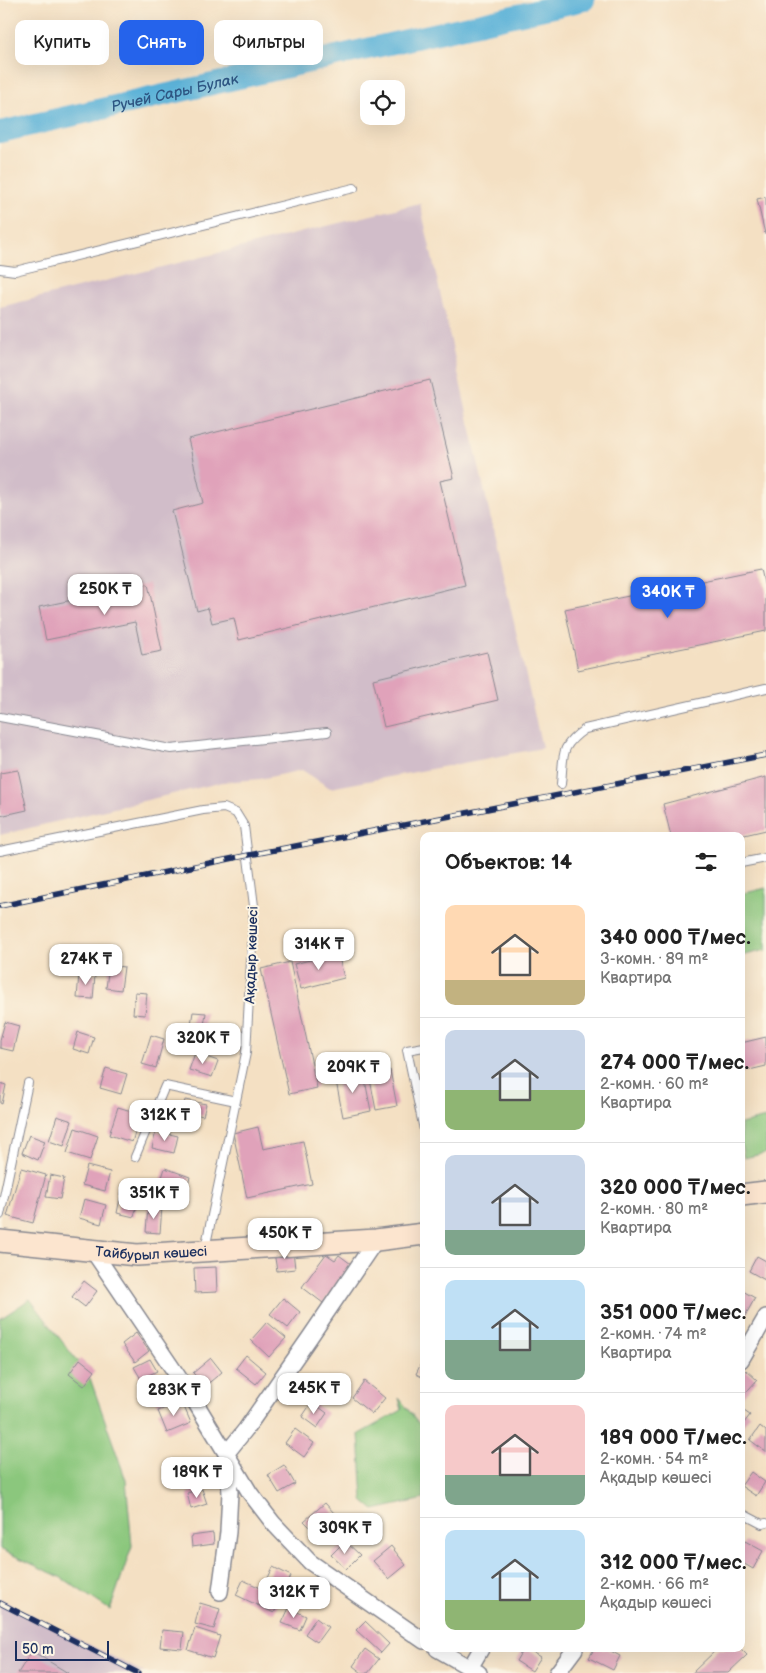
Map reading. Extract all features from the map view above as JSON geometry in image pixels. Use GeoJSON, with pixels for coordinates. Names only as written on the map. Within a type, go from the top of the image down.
{"type":"FeatureCollection","features":[{"type":"Feature","properties":{"kind":"main road"},"geometry":{"type":"LineString","coordinates":[[745,1195],[766,1192]]}},
{"type":"Feature","properties":{"kind":"main road","name":"Тайбурыл көшесі"},"geometry":{"type":"LineString","coordinates":[[0,1240],[137,1255],[205,1249],[376,1240],[420,1234]]}},
{"type":"Feature","properties":{"kind":"street"},"geometry":{"type":"LineString","coordinates":[[220,1592],[228,1532],[230,1492],[226,1454],[246,1429],[376,1240]]}},
{"type":"Feature","properties":{"kind":"street"},"geometry":{"type":"LineString","coordinates":[[93,1251],[194,1400],[250,1493],[273,1523],[310,1562],[420,1638]]}},
{"type":"Feature","properties":{"kind":"street"},"geometry":{"type":"LineString","coordinates":[[745,1353],[766,1317]]}},
{"type":"Feature","properties":{"kind":"street"},"geometry":{"type":"LineString","coordinates":[[442,1652],[474,1670],[480,1652]]}},
{"type":"Feature","properties":{"kind":"street"},"geometry":{"type":"LineString","coordinates":[[558,1673],[573,1652]]}},
{"type":"Feature","properties":{"kind":"lane"},"geometry":{"type":"LineString","coordinates":[[0,269],[15,270],[354,188]]}},
{"type":"Feature","properties":{"kind":"lane"},"geometry":{"type":"LineString","coordinates":[[562,784],[565,748],[570,741],[585,729],[766,688]]}},
{"type":"Feature","properties":{"kind":"lane"},"geometry":{"type":"LineString","coordinates":[[0,717],[171,749],[327,732]]}},
{"type":"Feature","properties":{"kind":"lane","name":"Ақадыр көшесі"},"geometry":{"type":"LineString","coordinates":[[0,851],[203,810],[224,808],[236,813],[244,826],[254,906],[246,1053],[205,1249]]}},
{"type":"Feature","properties":{"kind":"lane"},"geometry":{"type":"LineString","coordinates":[[745,862],[766,858]]}},
{"type":"Feature","properties":{"kind":"lane"},"geometry":{"type":"LineString","coordinates":[[420,1048],[407,1050],[420,1111]]}},
{"type":"Feature","properties":{"kind":"lane"},"geometry":{"type":"LineString","coordinates":[[0,1215],[28,1083]]}},
{"type":"Feature","properties":{"kind":"lane"},"geometry":{"type":"LineString","coordinates":[[135,1157],[165,1086],[236,1101]]}},
{"type":"Feature","properties":{"kind":"lane"},"geometry":{"type":"LineString","coordinates":[[745,1515],[762,1524],[766,1524]]}},
{"type":"Feature","properties":{"kind":"shaded area"},"geometry":{"type":"Polygon","coordinates":[[[420,203],[542,748],[330,788],[302,770],[260,779],[223,782],[0,835],[0,307],[420,203]]]}},
{"type":"Feature","properties":{"kind":"shaded area"},"geometry":{"type":"Polygon","coordinates":[[[0,1599],[145,1673],[0,1673],[0,1599]]]}},
{"type":"Feature","properties":{"kind":"green space"},"geometry":{"type":"Polygon","coordinates":[[[766,888],[766,950],[745,955],[745,893],[766,888]]]}},
{"type":"Feature","properties":{"kind":"green space"},"geometry":{"type":"Polygon","coordinates":[[[766,1118],[766,1153],[745,1158],[745,1123],[766,1118]]]}},
{"type":"Feature","properties":{"kind":"green space"},"geometry":{"type":"Polygon","coordinates":[[[30,1299],[90,1378],[126,1480],[132,1546],[110,1610],[60,1577],[0,1549],[0,1319],[30,1299]]]}},
{"type":"Feature","properties":{"kind":"green space"},"geometry":{"type":"Polygon","coordinates":[[[399,1398],[420,1425],[420,1500],[374,1510],[363,1501],[359,1434],[402,1410],[399,1398]]]}},
{"type":"Feature","properties":{"kind":"building"},"geometry":{"type":"Polygon","coordinates":[[[766,197],[766,234],[765,234],[757,199],[766,197]]]}},
{"type":"Feature","properties":{"kind":"building"},"geometry":{"type":"Polygon","coordinates":[[[430,380],[454,478],[440,481],[465,585],[239,640],[234,618],[212,623],[208,608],[197,611],[172,511],[203,503],[188,439],[430,380]]]}},
{"type":"Feature","properties":{"kind":"building"},"geometry":{"type":"Polygon","coordinates":[[[761,569],[766,592],[766,631],[578,670],[565,609],[761,569]]]}},
{"type":"Feature","properties":{"kind":"building"},"geometry":{"type":"Polygon","coordinates":[[[148,584],[162,651],[142,655],[135,622],[46,640],[39,607],[148,584]]]}},
{"type":"Feature","properties":{"kind":"building"},"geometry":{"type":"Polygon","coordinates":[[[487,652],[498,700],[384,727],[373,679],[487,652]]]}},
{"type":"Feature","properties":{"kind":"building"},"geometry":{"type":"Polygon","coordinates":[[[18,770],[27,810],[0,816],[0,773],[18,770]]]}},
{"type":"Feature","properties":{"kind":"building"},"geometry":{"type":"Polygon","coordinates":[[[766,777],[766,830],[745,835],[745,832],[670,832],[663,804],[766,777]]]}},
{"type":"Feature","properties":{"kind":"building"},"geometry":{"type":"Polygon","coordinates":[[[338,953],[344,978],[301,989],[294,964],[338,953]]]}},
{"type":"Feature","properties":{"kind":"building"},"geometry":{"type":"Polygon","coordinates":[[[290,962],[317,1088],[289,1094],[261,969],[290,962]]]}},
{"type":"Feature","properties":{"kind":"building"},"geometry":{"type":"Polygon","coordinates":[[[109,965],[124,967],[121,990],[106,988],[109,965]]]}},
{"type":"Feature","properties":{"kind":"building"},"geometry":{"type":"Polygon","coordinates":[[[79,974],[95,975],[93,999],[77,998],[79,974]]]}},
{"type":"Feature","properties":{"kind":"building"},"geometry":{"type":"Polygon","coordinates":[[[135,992],[147,993],[145,1015],[133,1014],[135,992]]]}},
{"type":"Feature","properties":{"kind":"building"},"geometry":{"type":"Polygon","coordinates":[[[193,1012],[206,1013],[203,1032],[190,1030],[193,1012]]]}},
{"type":"Feature","properties":{"kind":"building"},"geometry":{"type":"Polygon","coordinates":[[[5,1022],[19,1026],[13,1051],[0,1048],[0,1040],[5,1022]]]}},
{"type":"Feature","properties":{"kind":"building"},"geometry":{"type":"Polygon","coordinates":[[[78,1032],[94,1037],[89,1054],[73,1049],[78,1032]]]}},
{"type":"Feature","properties":{"kind":"building"},"geometry":{"type":"Polygon","coordinates":[[[151,1035],[164,1039],[156,1068],[142,1064],[151,1035]]]}},
{"type":"Feature","properties":{"kind":"building"},"geometry":{"type":"Polygon","coordinates":[[[766,1037],[766,1066],[745,1071],[745,1042],[766,1037]]]}},
{"type":"Feature","properties":{"kind":"building"},"geometry":{"type":"Polygon","coordinates":[[[195,1053],[218,1061],[212,1077],[189,1070],[195,1053]]]}},
{"type":"Feature","properties":{"kind":"building"},"geometry":{"type":"Polygon","coordinates":[[[106,1068],[127,1074],[121,1094],[100,1088],[106,1068]]]}},
{"type":"Feature","properties":{"kind":"building"},"geometry":{"type":"Polygon","coordinates":[[[363,1070],[371,1111],[343,1117],[335,1076],[363,1070]]]}},
{"type":"Feature","properties":{"kind":"building"},"geometry":{"type":"Polygon","coordinates":[[[390,1070],[397,1106],[376,1110],[369,1074],[390,1070]]]}},
{"type":"Feature","properties":{"kind":"building"},"geometry":{"type":"Polygon","coordinates":[[[0,1083],[6,1085],[2,1104],[0,1103],[0,1083]]]}},
{"type":"Feature","properties":{"kind":"building"},"geometry":{"type":"Polygon","coordinates":[[[185,1100],[206,1104],[203,1116],[182,1111],[185,1100]]]}},
{"type":"Feature","properties":{"kind":"building"},"geometry":{"type":"Polygon","coordinates":[[[118,1107],[141,1114],[132,1142],[109,1135],[118,1107]]]}},
{"type":"Feature","properties":{"kind":"building"},"geometry":{"type":"Polygon","coordinates":[[[57,1116],[72,1121],[64,1146],[49,1141],[57,1116]]]}},
{"type":"Feature","properties":{"kind":"building"},"geometry":{"type":"Polygon","coordinates":[[[258,1127],[263,1149],[303,1141],[312,1184],[247,1198],[233,1133],[258,1127]]]}},
{"type":"Feature","properties":{"kind":"building"},"geometry":{"type":"Polygon","coordinates":[[[75,1128],[98,1136],[90,1160],[67,1153],[75,1128]]]}},
{"type":"Feature","properties":{"kind":"building"},"geometry":{"type":"Polygon","coordinates":[[[156,1131],[178,1136],[174,1153],[152,1148],[156,1131]]]}},
{"type":"Feature","properties":{"kind":"building"},"geometry":{"type":"Polygon","coordinates":[[[29,1135],[45,1141],[38,1160],[22,1153],[29,1135]]]}},
{"type":"Feature","properties":{"kind":"building"},"geometry":{"type":"Polygon","coordinates":[[[87,1166],[110,1172],[105,1191],[82,1185],[87,1166]]]}},
{"type":"Feature","properties":{"kind":"building"},"geometry":{"type":"Polygon","coordinates":[[[21,1168],[46,1175],[33,1223],[7,1216],[21,1168]]]}},
{"type":"Feature","properties":{"kind":"building"},"geometry":{"type":"Polygon","coordinates":[[[165,1168],[190,1177],[184,1196],[159,1187],[165,1168]]]}},
{"type":"Feature","properties":{"kind":"building"},"geometry":{"type":"Polygon","coordinates":[[[50,1175],[64,1178],[60,1199],[46,1197],[50,1175]]]}},
{"type":"Feature","properties":{"kind":"building"},"geometry":{"type":"Polygon","coordinates":[[[123,1184],[141,1188],[134,1217],[117,1213],[123,1184]]]}},
{"type":"Feature","properties":{"kind":"building"},"geometry":{"type":"Polygon","coordinates":[[[84,1199],[106,1205],[101,1224],[79,1218],[84,1199]]]}},
{"type":"Feature","properties":{"kind":"building"},"geometry":{"type":"Polygon","coordinates":[[[148,1206],[162,1207],[160,1233],[146,1232],[148,1206]]]}},
{"type":"Feature","properties":{"kind":"building"},"geometry":{"type":"Polygon","coordinates":[[[293,1250],[295,1269],[277,1271],[274,1252],[293,1250]]]}},
{"type":"Feature","properties":{"kind":"building"},"geometry":{"type":"Polygon","coordinates":[[[326,1254],[335,1260],[339,1255],[351,1264],[323,1303],[302,1287],[326,1254]]]}},
{"type":"Feature","properties":{"kind":"building"},"geometry":{"type":"Polygon","coordinates":[[[757,1256],[766,1261],[765,1280],[749,1271],[757,1256]]]}},
{"type":"Feature","properties":{"kind":"building"},"geometry":{"type":"Polygon","coordinates":[[[216,1267],[217,1292],[195,1293],[194,1268],[216,1267]]]}},
{"type":"Feature","properties":{"kind":"building"},"geometry":{"type":"Polygon","coordinates":[[[84,1281],[97,1291],[85,1307],[72,1297],[84,1281]]]}},
{"type":"Feature","properties":{"kind":"building"},"geometry":{"type":"Polygon","coordinates":[[[745,1292],[755,1298],[745,1316],[745,1292]]]}},
{"type":"Feature","properties":{"kind":"building"},"geometry":{"type":"Polygon","coordinates":[[[283,1298],[300,1312],[288,1328],[270,1314],[283,1298]]]}},
{"type":"Feature","properties":{"kind":"building"},"geometry":{"type":"Polygon","coordinates":[[[267,1322],[286,1338],[269,1357],[251,1340],[267,1322]]]}},
{"type":"Feature","properties":{"kind":"building"},"geometry":{"type":"Polygon","coordinates":[[[136,1333],[149,1351],[135,1362],[122,1344],[136,1333]]]}},
{"type":"Feature","properties":{"kind":"building"},"geometry":{"type":"Polygon","coordinates":[[[246,1355],[266,1372],[256,1384],[236,1368],[246,1355]]]}},
{"type":"Feature","properties":{"kind":"building"},"geometry":{"type":"Polygon","coordinates":[[[211,1358],[222,1372],[205,1386],[193,1373],[211,1358]]]}},
{"type":"Feature","properties":{"kind":"building"},"geometry":{"type":"Polygon","coordinates":[[[80,1359],[95,1371],[84,1386],[69,1374],[80,1359]]]}},
{"type":"Feature","properties":{"kind":"building"},"geometry":{"type":"Polygon","coordinates":[[[150,1359],[157,1371],[141,1379],[134,1367],[150,1359]]]}},
{"type":"Feature","properties":{"kind":"building"},"geometry":{"type":"Polygon","coordinates":[[[420,1366],[420,1376],[416,1374],[420,1366]]]}},
{"type":"Feature","properties":{"kind":"building"},"geometry":{"type":"Polygon","coordinates":[[[746,1370],[757,1380],[745,1394],[746,1370]]]}},
{"type":"Feature","properties":{"kind":"building"},"geometry":{"type":"Polygon","coordinates":[[[158,1377],[171,1396],[159,1405],[145,1386],[158,1377]]]}},
{"type":"Feature","properties":{"kind":"building"},"geometry":{"type":"Polygon","coordinates":[[[364,1381],[385,1398],[372,1414],[352,1398],[364,1381]]]}},
{"type":"Feature","properties":{"kind":"building"},"geometry":{"type":"Polygon","coordinates":[[[182,1402],[191,1423],[167,1433],[158,1411],[182,1402]]]}},
{"type":"Feature","properties":{"kind":"building"},"geometry":{"type":"Polygon","coordinates":[[[312,1402],[327,1413],[317,1428],[302,1417],[312,1402]]]}},
{"type":"Feature","properties":{"kind":"building"},"geometry":{"type":"Polygon","coordinates":[[[745,1412],[750,1415],[745,1422],[745,1412]]]}},
{"type":"Feature","properties":{"kind":"building"},"geometry":{"type":"Polygon","coordinates":[[[760,1426],[766,1431],[766,1452],[750,1440],[760,1426]]]}},
{"type":"Feature","properties":{"kind":"building"},"geometry":{"type":"Polygon","coordinates":[[[295,1429],[314,1443],[304,1457],[285,1443],[295,1429]]]}},
{"type":"Feature","properties":{"kind":"building"},"geometry":{"type":"Polygon","coordinates":[[[284,1465],[295,1484],[279,1493],[268,1475],[284,1465]]]}},
{"type":"Feature","properties":{"kind":"building"},"geometry":{"type":"Polygon","coordinates":[[[751,1472],[765,1482],[756,1496],[745,1489],[745,1480],[751,1472]]]}},
{"type":"Feature","properties":{"kind":"building"},"geometry":{"type":"Polygon","coordinates":[[[202,1489],[207,1504],[191,1509],[187,1493],[202,1489]]]}},
{"type":"Feature","properties":{"kind":"building"},"geometry":{"type":"Polygon","coordinates":[[[325,1503],[334,1513],[314,1531],[304,1521],[325,1503]]]}},
{"type":"Feature","properties":{"kind":"building"},"geometry":{"type":"Polygon","coordinates":[[[213,1533],[214,1544],[192,1547],[191,1536],[213,1533]]]}},
{"type":"Feature","properties":{"kind":"building"},"geometry":{"type":"Polygon","coordinates":[[[345,1541],[360,1555],[346,1569],[331,1555],[345,1541]]]}},
{"type":"Feature","properties":{"kind":"building"},"geometry":{"type":"Polygon","coordinates":[[[745,1541],[763,1551],[753,1569],[745,1564],[745,1541]]]}},
{"type":"Feature","properties":{"kind":"building"},"geometry":{"type":"Polygon","coordinates":[[[391,1546],[406,1565],[389,1579],[373,1561],[391,1546]]]}},
{"type":"Feature","properties":{"kind":"building"},"geometry":{"type":"Polygon","coordinates":[[[273,1567],[291,1576],[274,1613],[236,1595],[243,1580],[263,1589],[273,1567]]]}},
{"type":"Feature","properties":{"kind":"building"},"geometry":{"type":"Polygon","coordinates":[[[200,1603],[220,1609],[214,1629],[195,1624],[200,1603]]]}},
{"type":"Feature","properties":{"kind":"building"},"geometry":{"type":"Polygon","coordinates":[[[289,1608],[306,1616],[300,1630],[282,1623],[289,1608]]]}},
{"type":"Feature","properties":{"kind":"building"},"geometry":{"type":"Polygon","coordinates":[[[316,1618],[328,1627],[317,1642],[305,1634],[316,1618]]]}},
{"type":"Feature","properties":{"kind":"building"},"geometry":{"type":"Polygon","coordinates":[[[365,1621],[389,1644],[381,1653],[356,1630],[365,1621]]]}},
{"type":"Feature","properties":{"kind":"building"},"geometry":{"type":"Polygon","coordinates":[[[195,1628],[220,1636],[213,1658],[188,1650],[195,1628]]]}},
{"type":"Feature","properties":{"kind":"building"},"geometry":{"type":"Polygon","coordinates":[[[162,1630],[184,1632],[182,1649],[160,1647],[162,1630]]]}},
{"type":"Feature","properties":{"kind":"building"},"geometry":{"type":"Polygon","coordinates":[[[365,1649],[379,1659],[368,1673],[362,1673],[353,1666],[365,1649]]]}},
{"type":"Feature","properties":{"kind":"building"},"geometry":{"type":"Polygon","coordinates":[[[32,1651],[68,1673],[18,1673],[32,1651]]]}},
{"type":"Feature","properties":{"kind":"building"},"geometry":{"type":"Polygon","coordinates":[[[521,1652],[533,1652],[541,1657],[532,1671],[516,1661],[521,1652]]]}},
{"type":"Feature","properties":{"kind":"building"},"geometry":{"type":"Polygon","coordinates":[[[592,1652],[613,1652],[620,1656],[613,1670],[589,1658],[592,1652]]]}},
{"type":"Feature","properties":{"kind":"building"},"geometry":{"type":"Polygon","coordinates":[[[714,1652],[744,1652],[747,1655],[728,1673],[692,1673],[714,1652]]]}},
{"type":"Feature","properties":{"kind":"waterway","name":"Ручей Сары Булак"},"geometry":{"type":"LineString","coordinates":[[0,132],[584,0]]}},
{"type":"Feature","properties":{"kind":"railway"},"geometry":{"type":"LineString","coordinates":[[0,906],[249,855],[766,755]]}},
{"type":"Feature","properties":{"kind":"railway"},"geometry":{"type":"LineString","coordinates":[[0,1603],[138,1673]]}}]}
